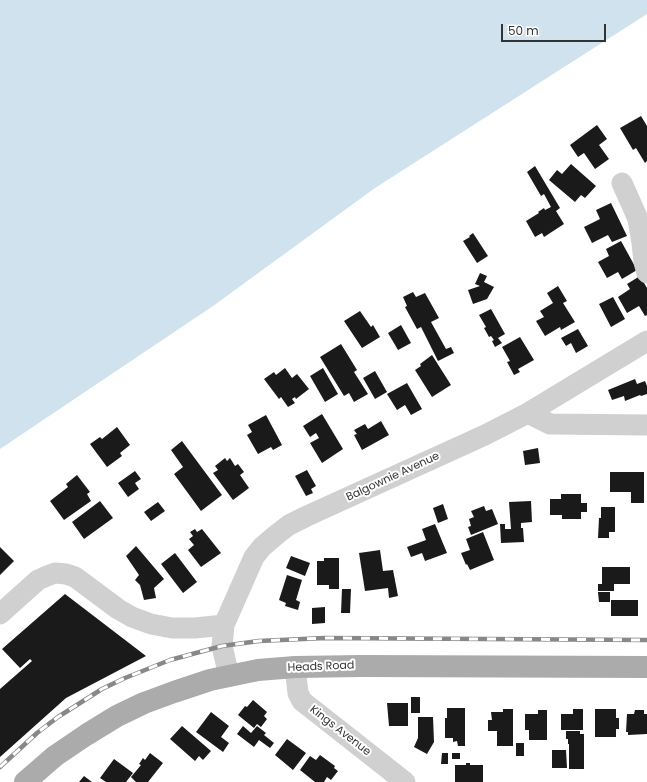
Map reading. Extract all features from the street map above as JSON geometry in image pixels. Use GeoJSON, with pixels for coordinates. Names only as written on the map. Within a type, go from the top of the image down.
{"type":"FeatureCollection","features":[{"type":"Feature","properties":{"kind":"main road","name":"Heads Road"},"geometry":{"type":"LineString","coordinates":[[25,782],[55,756],[86,735],[117,716],[144,703],[210,680],[258,670],[295,667],[361,666],[647,667]]}},
{"type":"Feature","properties":{"kind":"street"},"geometry":{"type":"LineString","coordinates":[[622,183],[638,219],[644,262],[647,272]]}},
{"type":"Feature","properties":{"kind":"street","name":"Balgownie Avenue"},"geometry":{"type":"LineString","coordinates":[[229,676],[222,646],[224,625],[254,557],[262,547],[289,525],[484,435],[528,413],[647,340]]}},
{"type":"Feature","properties":{"kind":"street"},"geometry":{"type":"LineString","coordinates":[[528,413],[550,424],[647,425]]}},
{"type":"Feature","properties":{"kind":"street"},"geometry":{"type":"LineString","coordinates":[[0,614],[38,580],[55,573],[75,577],[127,614],[151,624],[172,628],[195,628],[224,625]]}},
{"type":"Feature","properties":{"kind":"street","name":"Kings Avenue"},"geometry":{"type":"LineString","coordinates":[[295,667],[298,693],[302,701],[405,782]]}},
{"type":"Feature","properties":{"kind":"water"},"geometry":{"type":"Polygon","coordinates":[[[0,0],[647,0],[647,14],[375,188],[213,306],[0,449],[0,0]]]}},
{"type":"Feature","properties":{"kind":"building"},"geometry":{"type":"Polygon","coordinates":[[[641,116],[647,126],[647,161],[645,163],[636,148],[633,150],[620,128],[641,116]]]}},
{"type":"Feature","properties":{"kind":"building"},"geometry":{"type":"Polygon","coordinates":[[[597,125],[607,139],[599,145],[609,159],[595,169],[584,153],[578,157],[570,145],[597,125]]]}},
{"type":"Feature","properties":{"kind":"building"},"geometry":{"type":"Polygon","coordinates":[[[571,164],[596,186],[585,198],[581,195],[575,202],[549,180],[557,170],[562,174],[571,164]]]}},
{"type":"Feature","properties":{"kind":"building"},"geometry":{"type":"Polygon","coordinates":[[[535,166],[560,208],[556,211],[564,224],[544,237],[542,233],[535,237],[526,221],[544,208],[545,210],[551,207],[544,194],[541,196],[527,172],[535,166]]]}},
{"type":"Feature","properties":{"kind":"building"},"geometry":{"type":"Polygon","coordinates":[[[611,203],[627,236],[612,242],[608,235],[592,243],[584,227],[600,219],[596,210],[611,203]]]}},
{"type":"Feature","properties":{"kind":"building"},"geometry":{"type":"Polygon","coordinates":[[[473,233],[488,256],[477,263],[463,241],[470,237],[469,236],[473,233]]]}},
{"type":"Feature","properties":{"kind":"building"},"geometry":{"type":"Polygon","coordinates":[[[621,241],[637,270],[622,279],[618,272],[607,278],[598,262],[609,256],[606,249],[621,241]]]}},
{"type":"Feature","properties":{"kind":"building"},"geometry":{"type":"Polygon","coordinates":[[[480,273],[487,276],[484,282],[494,287],[487,299],[473,304],[468,290],[480,286],[475,284],[480,273]]]}},
{"type":"Feature","properties":{"kind":"building"},"geometry":{"type":"Polygon","coordinates":[[[640,276],[647,288],[647,315],[645,316],[639,306],[627,313],[618,297],[630,289],[627,284],[640,276]]]}},
{"type":"Feature","properties":{"kind":"building"},"geometry":{"type":"Polygon","coordinates":[[[558,286],[567,301],[563,303],[575,322],[561,330],[560,327],[545,336],[536,321],[544,317],[540,311],[553,303],[547,293],[558,286]]]}},
{"type":"Feature","properties":{"kind":"building"},"geometry":{"type":"Polygon","coordinates":[[[413,292],[416,297],[425,293],[439,318],[431,322],[446,349],[451,347],[454,353],[438,361],[421,327],[417,329],[405,307],[407,306],[403,297],[413,292]]]}},
{"type":"Feature","properties":{"kind":"building"},"geometry":{"type":"Polygon","coordinates":[[[613,297],[625,319],[611,327],[599,304],[613,297]]]}},
{"type":"Feature","properties":{"kind":"building"},"geometry":{"type":"Polygon","coordinates":[[[491,309],[505,334],[498,338],[502,343],[495,347],[492,341],[494,340],[491,336],[489,337],[484,328],[486,327],[479,315],[491,309]]]}},
{"type":"Feature","properties":{"kind":"building"},"geometry":{"type":"Polygon","coordinates":[[[360,311],[371,327],[373,325],[380,337],[362,348],[344,321],[360,311]]]}},
{"type":"Feature","properties":{"kind":"building"},"geometry":{"type":"Polygon","coordinates":[[[401,325],[411,343],[398,350],[388,333],[401,325]]]}},
{"type":"Feature","properties":{"kind":"building"},"geometry":{"type":"Polygon","coordinates":[[[578,329],[588,346],[576,353],[571,343],[566,346],[561,338],[578,329]]]}},
{"type":"Feature","properties":{"kind":"building"},"geometry":{"type":"Polygon","coordinates":[[[520,337],[534,360],[518,369],[520,372],[514,375],[507,362],[510,361],[502,347],[520,337]]]}},
{"type":"Feature","properties":{"kind":"building"},"geometry":{"type":"Polygon","coordinates":[[[341,344],[357,370],[354,372],[368,394],[354,402],[349,393],[344,396],[320,357],[341,344]]]}},
{"type":"Feature","properties":{"kind":"building"},"geometry":{"type":"Polygon","coordinates":[[[432,355],[451,385],[432,397],[415,370],[432,355]]]}},
{"type":"Feature","properties":{"kind":"building"},"geometry":{"type":"Polygon","coordinates":[[[285,368],[292,378],[297,374],[309,389],[296,399],[295,397],[292,399],[295,403],[288,407],[281,397],[279,399],[264,379],[274,372],[276,375],[285,368]]]}},
{"type":"Feature","properties":{"kind":"building"},"geometry":{"type":"Polygon","coordinates":[[[323,368],[338,394],[325,402],[310,376],[323,368]]]}},
{"type":"Feature","properties":{"kind":"building"},"geometry":{"type":"Polygon","coordinates":[[[375,371],[387,392],[375,399],[363,378],[375,371]]]}},
{"type":"Feature","properties":{"kind":"building"},"geometry":{"type":"Polygon","coordinates":[[[635,379],[637,384],[645,381],[647,386],[647,394],[625,401],[624,396],[612,400],[608,390],[635,379]]]}},
{"type":"Feature","properties":{"kind":"building"},"geometry":{"type":"Polygon","coordinates":[[[407,383],[422,409],[411,415],[405,405],[397,410],[387,394],[407,383]]]}},
{"type":"Feature","properties":{"kind":"building"},"geometry":{"type":"Polygon","coordinates":[[[322,414],[343,449],[322,463],[310,443],[319,438],[316,433],[310,437],[303,426],[322,414]]]}},
{"type":"Feature","properties":{"kind":"building"},"geometry":{"type":"Polygon","coordinates":[[[266,415],[282,445],[273,450],[271,447],[258,454],[247,435],[252,432],[248,425],[266,415]]]}},
{"type":"Feature","properties":{"kind":"building"},"geometry":{"type":"Polygon","coordinates":[[[381,421],[389,435],[362,450],[354,435],[357,434],[354,430],[365,424],[368,429],[381,421]]]}},
{"type":"Feature","properties":{"kind":"building"},"geometry":{"type":"Polygon","coordinates":[[[117,427],[130,445],[120,453],[122,456],[107,467],[90,444],[100,437],[102,439],[117,427]]]}},
{"type":"Feature","properties":{"kind":"building"},"geometry":{"type":"Polygon","coordinates":[[[182,441],[222,495],[201,511],[174,474],[183,467],[171,450],[182,441]]]}},
{"type":"Feature","properties":{"kind":"building"},"geometry":{"type":"Polygon","coordinates":[[[538,448],[540,463],[525,465],[523,451],[538,448]]]}},
{"type":"Feature","properties":{"kind":"building"},"geometry":{"type":"Polygon","coordinates":[[[225,458],[227,461],[230,458],[235,466],[238,464],[244,472],[240,475],[249,488],[233,500],[213,473],[218,470],[215,466],[225,458]]]}},
{"type":"Feature","properties":{"kind":"building"},"geometry":{"type":"Polygon","coordinates":[[[307,470],[316,486],[311,489],[313,493],[306,496],[295,476],[307,470]]]}},
{"type":"Feature","properties":{"kind":"building"},"geometry":{"type":"Polygon","coordinates":[[[135,471],[141,479],[135,483],[139,489],[128,497],[118,483],[135,471]]]}},
{"type":"Feature","properties":{"kind":"building"},"geometry":{"type":"Polygon","coordinates":[[[610,472],[644,472],[644,503],[631,503],[631,492],[610,492],[610,472]]]}},
{"type":"Feature","properties":{"kind":"building"},"geometry":{"type":"Polygon","coordinates":[[[77,475],[90,492],[87,494],[91,501],[64,520],[50,501],[68,487],[66,484],[77,475]]]}},
{"type":"Feature","properties":{"kind":"building"},"geometry":{"type":"Polygon","coordinates":[[[561,494],[581,494],[581,503],[587,503],[587,512],[581,512],[581,519],[562,519],[562,515],[550,515],[550,499],[561,499],[561,494]]]}},
{"type":"Feature","properties":{"kind":"building"},"geometry":{"type":"Polygon","coordinates":[[[100,501],[113,518],[84,539],[72,522],[100,501]]]}},
{"type":"Feature","properties":{"kind":"building"},"geometry":{"type":"Polygon","coordinates":[[[531,501],[532,522],[521,523],[524,542],[501,543],[500,524],[505,524],[505,529],[511,529],[509,502],[531,501]]]}},
{"type":"Feature","properties":{"kind":"building"},"geometry":{"type":"Polygon","coordinates":[[[158,502],[165,511],[151,521],[144,512],[158,502]]]}},
{"type":"Feature","properties":{"kind":"building"},"geometry":{"type":"Polygon","coordinates":[[[443,504],[448,519],[438,523],[433,508],[443,504]]]}},
{"type":"Feature","properties":{"kind":"building"},"geometry":{"type":"Polygon","coordinates":[[[484,506],[486,511],[492,509],[498,524],[471,535],[468,527],[471,526],[469,519],[474,517],[471,511],[484,506]]]}},
{"type":"Feature","properties":{"kind":"building"},"geometry":{"type":"Polygon","coordinates":[[[601,507],[615,507],[615,532],[609,532],[609,538],[598,538],[601,507]]]}},
{"type":"Feature","properties":{"kind":"building"},"geometry":{"type":"Polygon","coordinates":[[[435,524],[447,553],[425,561],[422,553],[411,557],[407,547],[426,540],[422,529],[435,524]]]}},
{"type":"Feature","properties":{"kind":"building"},"geometry":{"type":"Polygon","coordinates":[[[195,529],[197,532],[202,529],[221,553],[201,567],[188,550],[194,545],[189,539],[193,536],[190,532],[195,529]]]}},
{"type":"Feature","properties":{"kind":"building"},"geometry":{"type":"Polygon","coordinates":[[[483,532],[494,560],[470,570],[461,553],[470,550],[466,539],[483,532]]]}},
{"type":"Feature","properties":{"kind":"building"},"geometry":{"type":"Polygon","coordinates":[[[136,546],[164,579],[154,588],[156,598],[144,600],[140,585],[135,580],[139,575],[126,556],[136,546]]]}},
{"type":"Feature","properties":{"kind":"building"},"geometry":{"type":"Polygon","coordinates":[[[0,547],[14,561],[0,575],[0,547]]]}},
{"type":"Feature","properties":{"kind":"building"},"geometry":{"type":"Polygon","coordinates":[[[380,550],[383,571],[393,570],[398,596],[389,598],[388,588],[365,591],[359,553],[380,550]]]}},
{"type":"Feature","properties":{"kind":"building"},"geometry":{"type":"Polygon","coordinates":[[[175,553],[197,582],[183,593],[161,564],[175,553]]]}},
{"type":"Feature","properties":{"kind":"building"},"geometry":{"type":"Polygon","coordinates":[[[291,556],[310,563],[305,576],[286,568],[291,556]]]}},
{"type":"Feature","properties":{"kind":"building"},"geometry":{"type":"Polygon","coordinates":[[[324,558],[339,558],[339,589],[329,589],[329,585],[317,585],[317,561],[324,561],[324,558]]]}},
{"type":"Feature","properties":{"kind":"building"},"geometry":{"type":"Polygon","coordinates":[[[602,567],[630,567],[630,584],[614,584],[614,591],[598,591],[598,584],[602,584],[602,567]]]}},
{"type":"Feature","properties":{"kind":"building"},"geometry":{"type":"Polygon","coordinates":[[[287,575],[302,580],[296,600],[300,602],[298,610],[285,606],[286,603],[279,600],[287,575]]]}},
{"type":"Feature","properties":{"kind":"building"},"geometry":{"type":"Polygon","coordinates":[[[342,589],[351,589],[350,613],[341,613],[342,589]]]}},
{"type":"Feature","properties":{"kind":"building"},"geometry":{"type":"Polygon","coordinates":[[[598,592],[610,592],[610,602],[599,602],[598,592]]]}},
{"type":"Feature","properties":{"kind":"building"},"geometry":{"type":"Polygon","coordinates":[[[65,594],[146,656],[66,698],[0,757],[0,689],[32,661],[30,659],[20,668],[2,649],[65,594]]]}},
{"type":"Feature","properties":{"kind":"building"},"geometry":{"type":"Polygon","coordinates":[[[611,600],[638,600],[638,616],[611,616],[611,600]]]}},
{"type":"Feature","properties":{"kind":"building"},"geometry":{"type":"Polygon","coordinates":[[[325,607],[325,623],[312,624],[312,608],[325,607]]]}},
{"type":"Feature","properties":{"kind":"building"},"geometry":{"type":"Polygon","coordinates":[[[411,697],[420,697],[420,713],[411,713],[411,697]]]}},
{"type":"Feature","properties":{"kind":"building"},"geometry":{"type":"Polygon","coordinates":[[[253,700],[267,712],[264,716],[267,719],[261,727],[257,724],[254,728],[238,715],[245,706],[247,707],[253,700]]]}},
{"type":"Feature","properties":{"kind":"building"},"geometry":{"type":"Polygon","coordinates":[[[387,703],[408,703],[408,726],[389,726],[387,703]]]}},
{"type":"Feature","properties":{"kind":"building"},"geometry":{"type":"Polygon","coordinates":[[[447,708],[465,708],[465,746],[458,746],[457,741],[453,742],[453,738],[445,738],[445,718],[447,718],[447,708]]]}},
{"type":"Feature","properties":{"kind":"building"},"geometry":{"type":"Polygon","coordinates":[[[503,709],[513,709],[513,746],[497,746],[497,731],[488,731],[488,720],[492,720],[491,712],[503,712],[503,709]]]}},
{"type":"Feature","properties":{"kind":"building"},"geometry":{"type":"Polygon","coordinates":[[[573,709],[583,709],[583,730],[561,730],[561,714],[573,714],[573,709]]]}},
{"type":"Feature","properties":{"kind":"building"},"geometry":{"type":"Polygon","coordinates":[[[595,709],[616,709],[616,718],[619,718],[619,729],[616,729],[616,737],[595,737],[595,709]]]}},
{"type":"Feature","properties":{"kind":"building"},"geometry":{"type":"Polygon","coordinates":[[[538,710],[547,710],[547,740],[529,740],[529,730],[525,730],[525,714],[538,714],[538,710]]]}},
{"type":"Feature","properties":{"kind":"building"},"geometry":{"type":"Polygon","coordinates":[[[635,710],[644,710],[644,714],[647,714],[647,734],[628,735],[628,732],[626,732],[627,714],[634,714],[635,710]]]}},
{"type":"Feature","properties":{"kind":"building"},"geometry":{"type":"Polygon","coordinates":[[[211,712],[229,726],[221,737],[229,743],[223,752],[196,732],[211,712]]]}},
{"type":"Feature","properties":{"kind":"building"},"geometry":{"type":"Polygon","coordinates":[[[418,717],[433,717],[434,742],[427,754],[414,747],[418,738],[418,717]]]}},
{"type":"Feature","properties":{"kind":"building"},"geometry":{"type":"Polygon","coordinates":[[[182,726],[211,751],[203,760],[199,756],[195,761],[170,739],[182,726]]]}},
{"type":"Feature","properties":{"kind":"building"},"geometry":{"type":"Polygon","coordinates":[[[243,726],[251,733],[257,726],[266,733],[264,735],[274,743],[270,748],[259,740],[254,747],[237,734],[243,726]]]}},
{"type":"Feature","properties":{"kind":"building"},"geometry":{"type":"Polygon","coordinates":[[[566,731],[580,731],[580,734],[584,734],[584,769],[569,769],[569,744],[568,739],[566,739],[566,731]]]}},
{"type":"Feature","properties":{"kind":"building"},"geometry":{"type":"Polygon","coordinates":[[[287,739],[306,753],[293,770],[275,755],[287,739]]]}},
{"type":"Feature","properties":{"kind":"building"},"geometry":{"type":"Polygon","coordinates":[[[516,743],[524,743],[524,756],[516,756],[516,743]]]}},
{"type":"Feature","properties":{"kind":"building"},"geometry":{"type":"Polygon","coordinates":[[[552,750],[566,750],[567,768],[552,768],[552,750]]]}},
{"type":"Feature","properties":{"kind":"building"},"geometry":{"type":"Polygon","coordinates":[[[150,753],[163,763],[148,782],[136,782],[131,777],[141,765],[139,764],[143,758],[145,760],[150,753]]]}},
{"type":"Feature","properties":{"kind":"building"},"geometry":{"type":"Polygon","coordinates":[[[442,753],[448,753],[448,764],[441,764],[442,753]]]}},
{"type":"Feature","properties":{"kind":"building"},"geometry":{"type":"Polygon","coordinates":[[[452,753],[460,753],[460,759],[452,759],[452,753]]]}},
{"type":"Feature","properties":{"kind":"building"},"geometry":{"type":"Polygon","coordinates":[[[320,755],[335,766],[334,768],[338,771],[331,780],[327,777],[324,782],[315,782],[300,770],[310,756],[316,760],[320,755]]]}},
{"type":"Feature","properties":{"kind":"building"},"geometry":{"type":"Polygon","coordinates":[[[114,759],[133,773],[126,782],[106,782],[100,778],[114,759]]]}},
{"type":"Feature","properties":{"kind":"building"},"geometry":{"type":"Polygon","coordinates":[[[466,763],[470,763],[470,765],[483,765],[483,782],[455,782],[455,765],[466,765],[466,763]]]}},
{"type":"Feature","properties":{"kind":"building"},"geometry":{"type":"Polygon","coordinates":[[[84,776],[92,782],[79,782],[84,776]]]}},
{"type":"Feature","properties":{"kind":"railway"},"geometry":{"type":"LineString","coordinates":[[0,767],[37,733],[58,717],[102,689],[170,660],[222,646],[259,641],[325,638],[647,640]]}}]}
